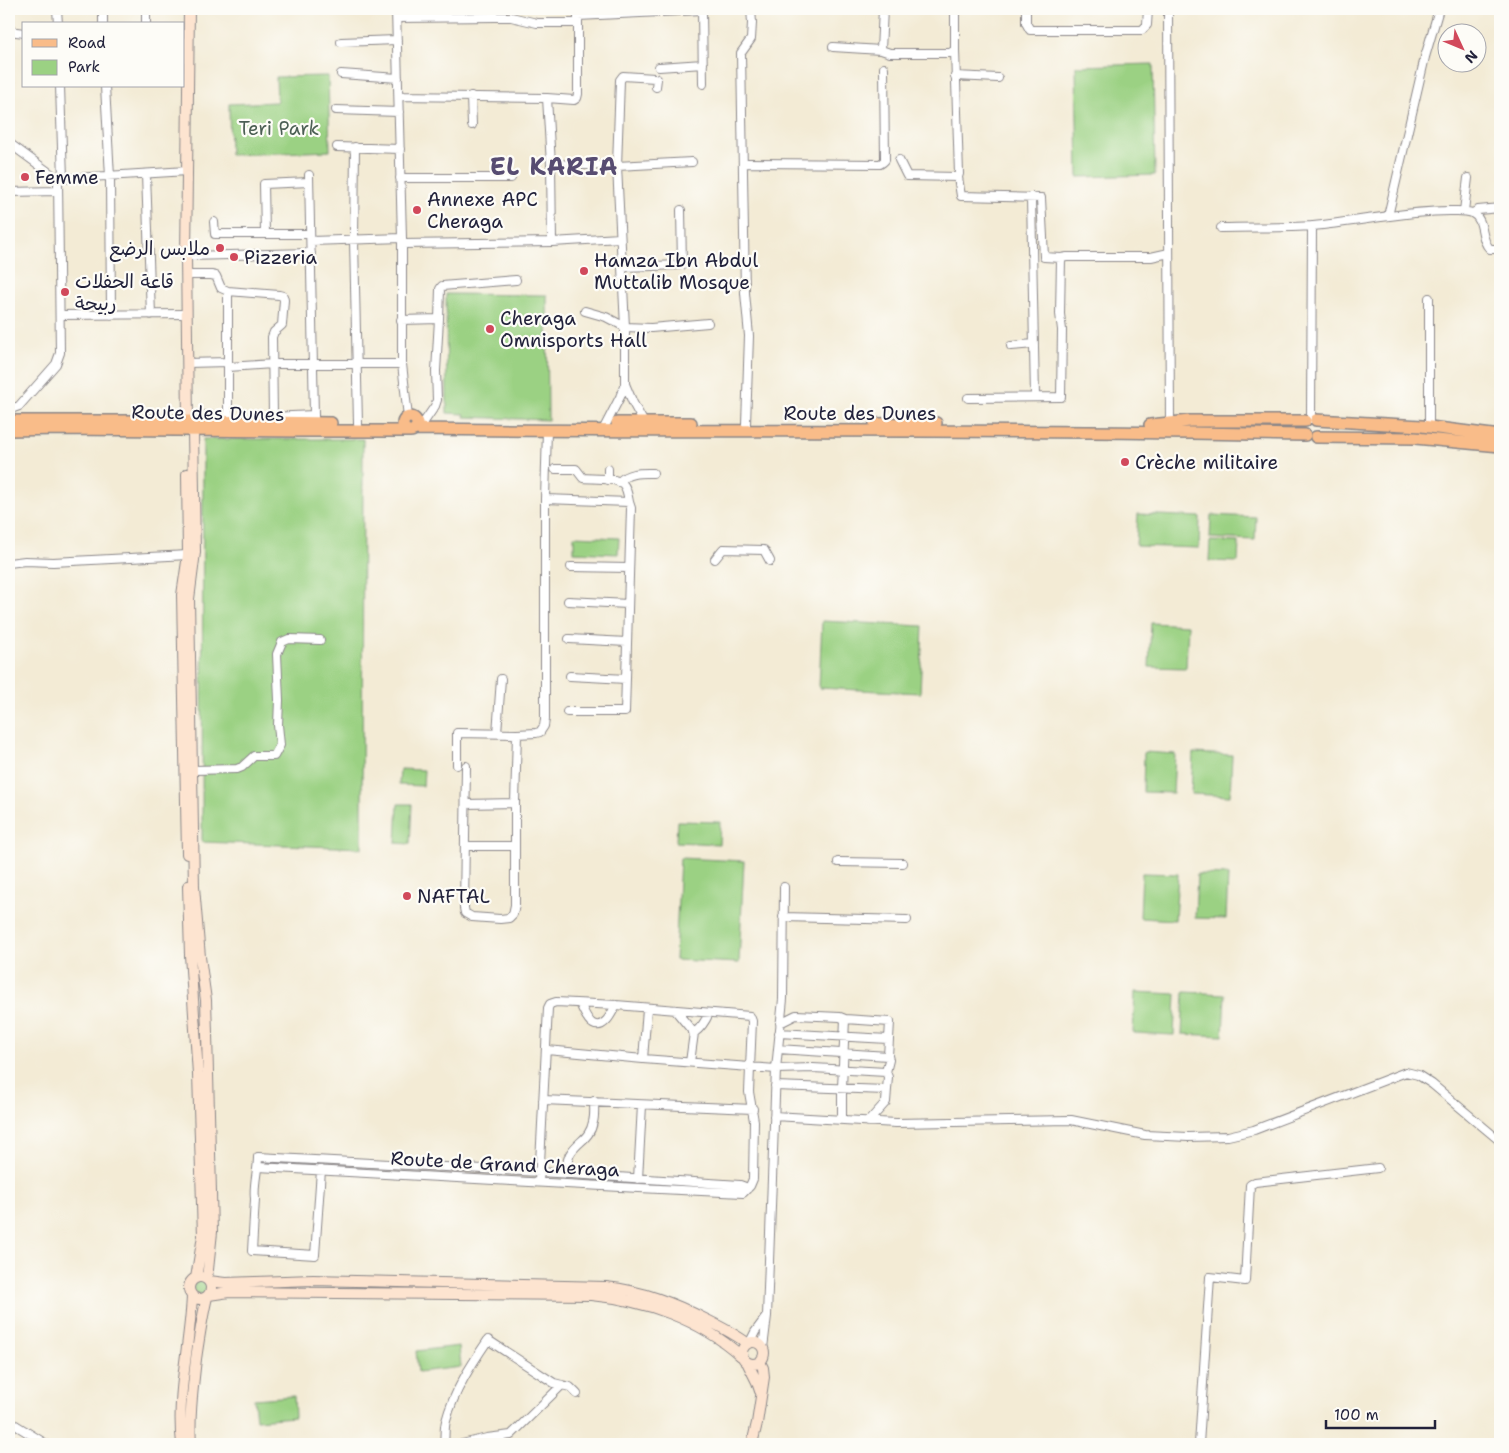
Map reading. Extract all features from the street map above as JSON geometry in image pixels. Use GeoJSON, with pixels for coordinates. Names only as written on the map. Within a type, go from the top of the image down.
{"type":"FeatureCollection","features":[{"type":"Feature","properties":{"kind":"main road","name":"Route des Dunes"},"geometry":{"type":"LineString","coordinates":[[9,430],[314,419],[358,424],[808,432],[1170,428],[1190,420],[1311,420],[1429,427],[1500,436]]}},
{"type":"Feature","properties":{"kind":"main road"},"geometry":{"type":"LineString","coordinates":[[1311,420],[1320,423],[1321,428],[1320,433],[1311,436],[1302,430],[1303,424],[1311,420]]}},
{"type":"Feature","properties":{"kind":"main road","name":"Route des Dunes"},"geometry":{"type":"LineString","coordinates":[[9,421],[188,424],[412,424],[547,430],[604,427],[644,422],[1145,426],[1311,436],[1415,438],[1500,446]]}},
{"type":"Feature","properties":{"kind":"street"},"geometry":{"type":"LineString","coordinates":[[57,9],[58,22]]}},
{"type":"Feature","properties":{"kind":"street"},"geometry":{"type":"LineString","coordinates":[[103,9],[103,22]]}},
{"type":"Feature","properties":{"kind":"street"},"geometry":{"type":"LineString","coordinates":[[146,9],[146,22]]}},
{"type":"Feature","properties":{"kind":"street"},"geometry":{"type":"LineString","coordinates":[[189,9],[186,46],[186,274],[188,424],[195,552],[189,599],[194,887],[208,1034],[212,1232],[204,1280]]}},
{"type":"Feature","properties":{"kind":"street"},"geometry":{"type":"LineString","coordinates":[[396,9],[402,241],[402,364],[412,424],[435,406],[437,400],[436,371],[440,288],[442,286],[516,280]]}},
{"type":"Feature","properties":{"kind":"street"},"geometry":{"type":"LineString","coordinates":[[746,424],[749,336],[745,293],[741,53],[751,39],[751,9]]}},
{"type":"Feature","properties":{"kind":"street"},"geometry":{"type":"LineString","coordinates":[[881,50],[883,9]]}},
{"type":"Feature","properties":{"kind":"street"},"geometry":{"type":"LineString","coordinates":[[955,9],[958,177],[961,196],[1041,198],[1044,257],[1151,257],[1169,253]]}},
{"type":"Feature","properties":{"kind":"street"},"geometry":{"type":"LineString","coordinates":[[1026,9],[1026,23],[1030,30],[1142,30],[1147,25],[1148,9]]}},
{"type":"Feature","properties":{"kind":"street"},"geometry":{"type":"LineString","coordinates":[[1168,9],[1170,428]]}},
{"type":"Feature","properties":{"kind":"street"},"geometry":{"type":"LineString","coordinates":[[1388,216],[1425,57],[1439,9]]}},
{"type":"Feature","properties":{"kind":"street"},"geometry":{"type":"LineString","coordinates":[[397,18],[496,13],[537,23],[578,16],[702,10],[704,84]]}},
{"type":"Feature","properties":{"kind":"street"},"geometry":{"type":"LineString","coordinates":[[399,96],[471,96],[574,100],[578,94],[578,16]]}},
{"type":"Feature","properties":{"kind":"street"},"geometry":{"type":"LineString","coordinates":[[9,32],[22,33]]}},
{"type":"Feature","properties":{"kind":"street"},"geometry":{"type":"LineString","coordinates":[[341,42],[397,40]]}},
{"type":"Feature","properties":{"kind":"street"},"geometry":{"type":"LineString","coordinates":[[833,47],[881,50],[890,53],[950,53],[955,50]]}},
{"type":"Feature","properties":{"kind":"street"},"geometry":{"type":"LineString","coordinates":[[659,67],[703,64]]}},
{"type":"Feature","properties":{"kind":"street"},"geometry":{"type":"LineString","coordinates":[[742,164],[880,164],[883,162],[885,160],[884,68]]}},
{"type":"Feature","properties":{"kind":"street"},"geometry":{"type":"LineString","coordinates":[[340,74],[398,78]]}},
{"type":"Feature","properties":{"kind":"street"},"geometry":{"type":"LineString","coordinates":[[604,427],[625,384],[625,327],[617,166],[620,78],[623,76],[654,78],[657,79],[656,87]]}},
{"type":"Feature","properties":{"kind":"street"},"geometry":{"type":"LineString","coordinates":[[955,76],[998,78]]}},
{"type":"Feature","properties":{"kind":"street"},"geometry":{"type":"LineString","coordinates":[[9,408],[19,406],[56,364],[60,354],[57,191],[60,179],[60,88]]}},
{"type":"Feature","properties":{"kind":"street"},"geometry":{"type":"LineString","coordinates":[[106,88],[110,177],[110,315]]}},
{"type":"Feature","properties":{"kind":"street"},"geometry":{"type":"LineString","coordinates":[[471,96],[472,125]]}},
{"type":"Feature","properties":{"kind":"street"},"geometry":{"type":"LineString","coordinates":[[547,98],[551,164],[552,242]]}},
{"type":"Feature","properties":{"kind":"street"},"geometry":{"type":"LineString","coordinates":[[336,110],[399,112]]}},
{"type":"Feature","properties":{"kind":"street"},"geometry":{"type":"LineString","coordinates":[[9,143],[60,179],[187,171]]}},
{"type":"Feature","properties":{"kind":"street"},"geometry":{"type":"LineString","coordinates":[[337,147],[400,149]]}},
{"type":"Feature","properties":{"kind":"street"},"geometry":{"type":"LineString","coordinates":[[355,147],[354,240],[358,424]]}},
{"type":"Feature","properties":{"kind":"street"},"geometry":{"type":"LineString","coordinates":[[899,160],[907,176],[958,177]]}},
{"type":"Feature","properties":{"kind":"street"},"geometry":{"type":"LineString","coordinates":[[551,164],[617,166],[692,162]]}},
{"type":"Feature","properties":{"kind":"street"},"geometry":{"type":"LineString","coordinates":[[146,174],[151,314]]}},
{"type":"Feature","properties":{"kind":"street"},"geometry":{"type":"LineString","coordinates":[[400,178],[511,178]]}},
{"type":"Feature","properties":{"kind":"street"},"geometry":{"type":"LineString","coordinates":[[1464,211],[1468,178]]}},
{"type":"Feature","properties":{"kind":"street"},"geometry":{"type":"LineString","coordinates":[[188,424],[228,416],[314,419],[309,179],[264,184],[265,234]]}},
{"type":"Feature","properties":{"kind":"street"},"geometry":{"type":"LineString","coordinates":[[9,192],[57,191]]}},
{"type":"Feature","properties":{"kind":"street"},"geometry":{"type":"LineString","coordinates":[[1031,197],[1035,397]]}},
{"type":"Feature","properties":{"kind":"street"},"geometry":{"type":"LineString","coordinates":[[1221,228],[1312,226],[1428,211],[1464,211],[1476,214],[1500,208]]}},
{"type":"Feature","properties":{"kind":"street"},"geometry":{"type":"LineString","coordinates":[[622,267],[682,265],[681,210]]}},
{"type":"Feature","properties":{"kind":"street"},"geometry":{"type":"LineString","coordinates":[[1476,214],[1482,227],[1483,239],[1486,245],[1490,249],[1500,249]]}},
{"type":"Feature","properties":{"kind":"street"},"geometry":{"type":"LineString","coordinates":[[214,222],[216,234],[265,234],[354,240],[552,242],[620,238]]}},
{"type":"Feature","properties":{"kind":"street"},"geometry":{"type":"LineString","coordinates":[[1311,420],[1312,226]]}},
{"type":"Feature","properties":{"kind":"street"},"geometry":{"type":"LineString","coordinates":[[186,256],[311,253]]}},
{"type":"Feature","properties":{"kind":"street"},"geometry":{"type":"LineString","coordinates":[[968,398],[1061,397],[1061,258]]}},
{"type":"Feature","properties":{"kind":"street"},"geometry":{"type":"LineString","coordinates":[[186,274],[216,276],[221,288],[228,291],[283,296],[282,325],[274,332],[272,337],[273,417]]}},
{"type":"Feature","properties":{"kind":"street"},"geometry":{"type":"LineString","coordinates":[[228,291],[228,416]]}},
{"type":"Feature","properties":{"kind":"street"},"geometry":{"type":"LineString","coordinates":[[1428,298],[1429,427]]}},
{"type":"Feature","properties":{"kind":"street"},"geometry":{"type":"LineString","coordinates":[[585,311],[606,317],[625,327],[651,328],[708,323]]}},
{"type":"Feature","properties":{"kind":"street"},"geometry":{"type":"LineString","coordinates":[[60,315],[187,314]]}},
{"type":"Feature","properties":{"kind":"street"},"geometry":{"type":"LineString","coordinates":[[401,320],[439,319]]}},
{"type":"Feature","properties":{"kind":"street"},"geometry":{"type":"LineString","coordinates":[[1011,346],[1034,344]]}},
{"type":"Feature","properties":{"kind":"street"},"geometry":{"type":"LineString","coordinates":[[187,363],[402,364]]}},
{"type":"Feature","properties":{"kind":"street"},"geometry":{"type":"LineString","coordinates":[[625,384],[644,422]]}},
{"type":"Feature","properties":{"kind":"street"},"geometry":{"type":"LineString","coordinates":[[188,424],[186,442],[188,555],[182,595],[188,891],[190,956],[198,1074],[204,1280],[211,1288],[202,1317],[193,1381],[190,1428],[191,1444]]}},
{"type":"Feature","properties":{"kind":"street"},"geometry":{"type":"LineString","coordinates":[[457,766],[457,733],[517,734],[540,732],[544,726],[547,430]]}},
{"type":"Feature","properties":{"kind":"street"},"geometry":{"type":"LineString","coordinates":[[567,712],[625,712],[631,508],[628,493],[623,484],[616,480],[583,478],[576,470],[576,460]]}},
{"type":"Feature","properties":{"kind":"street"},"geometry":{"type":"LineString","coordinates":[[555,468],[576,470]]}},
{"type":"Feature","properties":{"kind":"street"},"geometry":{"type":"LineString","coordinates":[[608,469],[608,480]]}},
{"type":"Feature","properties":{"kind":"street"},"geometry":{"type":"LineString","coordinates":[[619,482],[631,474],[653,473]]}},
{"type":"Feature","properties":{"kind":"street"},"geometry":{"type":"LineString","coordinates":[[545,499],[629,502]]}},
{"type":"Feature","properties":{"kind":"street"},"geometry":{"type":"LineString","coordinates":[[715,559],[723,549],[764,550],[770,561]]}},
{"type":"Feature","properties":{"kind":"street"},"geometry":{"type":"LineString","coordinates":[[9,563],[188,555]]}},
{"type":"Feature","properties":{"kind":"street"},"geometry":{"type":"LineString","coordinates":[[571,567],[629,568]]}},
{"type":"Feature","properties":{"kind":"street"},"geometry":{"type":"LineString","coordinates":[[568,601],[628,604]]}},
{"type":"Feature","properties":{"kind":"street"},"geometry":{"type":"LineString","coordinates":[[193,770],[237,769],[254,756],[274,756],[280,745],[277,654],[279,648],[282,642],[289,639],[320,640]]}},
{"type":"Feature","properties":{"kind":"street"},"geometry":{"type":"LineString","coordinates":[[570,639],[627,642]]}},
{"type":"Feature","properties":{"kind":"street"},"geometry":{"type":"LineString","coordinates":[[570,676],[626,679]]}},
{"type":"Feature","properties":{"kind":"street"},"geometry":{"type":"LineString","coordinates":[[497,734],[501,679]]}},
{"type":"Feature","properties":{"kind":"street"},"geometry":{"type":"LineString","coordinates":[[466,766],[465,913],[472,917],[509,918],[514,910],[517,734]]}},
{"type":"Feature","properties":{"kind":"street"},"geometry":{"type":"LineString","coordinates":[[466,804],[515,803]]}},
{"type":"Feature","properties":{"kind":"street"},"geometry":{"type":"LineString","coordinates":[[465,846],[515,846]]}},
{"type":"Feature","properties":{"kind":"street"},"geometry":{"type":"LineString","coordinates":[[838,862],[903,863]]}},
{"type":"Feature","properties":{"kind":"street"},"geometry":{"type":"LineString","coordinates":[[748,1364],[760,1362],[764,1356],[775,1086],[783,999],[784,887]]}},
{"type":"Feature","properties":{"kind":"street"},"geometry":{"type":"LineString","coordinates":[[783,917],[907,920]]}},
{"type":"Feature","properties":{"kind":"street"},"geometry":{"type":"LineString","coordinates":[[321,1170],[315,1254],[252,1252],[256,1199],[254,1191],[258,1157],[540,1172],[740,1185],[748,1188],[753,1179],[754,1121],[750,1098],[752,1021],[750,1016],[646,1009],[616,1005],[556,1002],[550,1004],[548,1008],[547,1050],[543,1100],[540,1172],[539,1182]]}},
{"type":"Feature","properties":{"kind":"street"},"geometry":{"type":"LineString","coordinates":[[580,1004],[594,1025],[608,1020],[616,1005]]}},
{"type":"Feature","properties":{"kind":"street"},"geometry":{"type":"LineString","coordinates":[[643,1059],[646,1009]]}},
{"type":"Feature","properties":{"kind":"street"},"geometry":{"type":"LineString","coordinates":[[675,1010],[694,1033],[690,1062]]}},
{"type":"Feature","properties":{"kind":"street"},"geometry":{"type":"LineString","coordinates":[[694,1033],[698,1031],[709,1013]]}},
{"type":"Feature","properties":{"kind":"street"},"geometry":{"type":"LineString","coordinates":[[780,1023],[796,1015],[890,1022],[885,1105],[868,1122]]}},
{"type":"Feature","properties":{"kind":"street"},"geometry":{"type":"LineString","coordinates":[[842,1120],[845,1019]]}},
{"type":"Feature","properties":{"kind":"street"},"geometry":{"type":"LineString","coordinates":[[779,1033],[888,1038]]}},
{"type":"Feature","properties":{"kind":"street"},"geometry":{"type":"LineString","coordinates":[[778,1049],[860,1055],[865,1053],[870,1056],[888,1056]]}},
{"type":"Feature","properties":{"kind":"street"},"geometry":{"type":"LineString","coordinates":[[547,1050],[776,1068],[886,1072]]}},
{"type":"Feature","properties":{"kind":"street"},"geometry":{"type":"LineString","coordinates":[[774,1116],[896,1123],[1071,1120],[1145,1136],[1228,1136],[1254,1130],[1406,1072],[1418,1075],[1432,1084],[1500,1141]]}},
{"type":"Feature","properties":{"kind":"street"},"geometry":{"type":"LineString","coordinates":[[775,1086],[886,1090]]}},
{"type":"Feature","properties":{"kind":"street"},"geometry":{"type":"LineString","coordinates":[[543,1100],[753,1109]]}},
{"type":"Feature","properties":{"kind":"street"},"geometry":{"type":"LineString","coordinates":[[566,1174],[571,1151],[586,1137],[593,1121],[594,1102]]}},
{"type":"Feature","properties":{"kind":"street"},"geometry":{"type":"LineString","coordinates":[[638,1179],[642,1105]]}},
{"type":"Feature","properties":{"kind":"street","name":"Route de Grand Cheraga"},"geometry":{"type":"LineString","coordinates":[[258,1167],[739,1193],[748,1188]]}},
{"type":"Feature","properties":{"kind":"street"},"geometry":{"type":"LineString","coordinates":[[1198,1444],[1210,1277],[1245,1281],[1250,1185],[1255,1182],[1378,1168]]}},
{"type":"Feature","properties":{"kind":"street"},"geometry":{"type":"LineString","coordinates":[[182,1444],[180,1429],[182,1383],[192,1296],[190,1286],[192,1281],[313,1280],[606,1287],[632,1291],[670,1302],[728,1330],[749,1343],[758,1343],[763,1348]]}},
{"type":"Feature","properties":{"kind":"street"},"geometry":{"type":"LineString","coordinates":[[192,1296],[198,1299],[229,1292],[572,1294],[604,1296],[642,1304],[667,1312],[719,1338],[748,1364],[757,1382],[760,1394]]}},
{"type":"Feature","properties":{"kind":"street"},"geometry":{"type":"LineString","coordinates":[[741,1356],[742,1350],[767,1316]]}},
{"type":"Feature","properties":{"kind":"street"},"geometry":{"type":"LineString","coordinates":[[444,1444],[445,1422],[454,1398],[472,1364],[488,1340],[554,1383],[570,1387],[578,1394]]}},
{"type":"Feature","properties":{"kind":"street"},"geometry":{"type":"LineString","coordinates":[[752,1444],[764,1372],[760,1362]]}},
{"type":"Feature","properties":{"kind":"street"},"geometry":{"type":"LineString","coordinates":[[462,1444],[511,1435],[562,1385]]}},
{"type":"Feature","properties":{"kind":"street"},"geometry":{"type":"LineString","coordinates":[[9,1422],[46,1444]]}},
{"type":"Feature","properties":{"kind":"green space"},"geometry":{"type":"Polygon","coordinates":[[[1153,64],[1155,175],[1078,177],[1076,66],[1153,64]]]}},
{"type":"Feature","properties":{"kind":"green space","name":"Teri Park"},"geometry":{"type":"Polygon","coordinates":[[[328,76],[330,151],[230,155],[229,104],[277,102],[276,77],[328,76]]]}},
{"type":"Feature","properties":{"kind":"green space"},"geometry":{"type":"Polygon","coordinates":[[[446,294],[547,295],[548,420],[464,417],[465,414],[447,413],[446,294]]]}},
{"type":"Feature","properties":{"kind":"green space"},"geometry":{"type":"Polygon","coordinates":[[[203,439],[363,439],[362,848],[202,842],[203,439]]]}},
{"type":"Feature","properties":{"kind":"green space"},"geometry":{"type":"Polygon","coordinates":[[[1138,514],[1200,517],[1199,548],[1136,546],[1138,514]]]}},
{"type":"Feature","properties":{"kind":"green space"},"geometry":{"type":"Polygon","coordinates":[[[1211,515],[1256,517],[1255,540],[1210,538],[1211,515]]]}},
{"type":"Feature","properties":{"kind":"green space"},"geometry":{"type":"Polygon","coordinates":[[[574,536],[619,538],[618,554],[574,552],[574,536]]]}},
{"type":"Feature","properties":{"kind":"green space"},"geometry":{"type":"Polygon","coordinates":[[[1210,541],[1239,542],[1238,562],[1209,561],[1210,541]]]}},
{"type":"Feature","properties":{"kind":"green space"},"geometry":{"type":"Polygon","coordinates":[[[822,621],[923,626],[920,693],[819,688],[822,621]]]}},
{"type":"Feature","properties":{"kind":"green space"},"geometry":{"type":"Polygon","coordinates":[[[1151,623],[1188,625],[1186,668],[1149,667],[1151,623]]]}},
{"type":"Feature","properties":{"kind":"green space"},"geometry":{"type":"Polygon","coordinates":[[[1144,752],[1175,754],[1173,793],[1143,792],[1144,752]]]}},
{"type":"Feature","properties":{"kind":"green space"},"geometry":{"type":"Polygon","coordinates":[[[1193,753],[1232,755],[1230,796],[1191,794],[1193,753]]]}},
{"type":"Feature","properties":{"kind":"green space"},"geometry":{"type":"Polygon","coordinates":[[[400,769],[424,770],[423,786],[399,785],[400,769]]]}},
{"type":"Feature","properties":{"kind":"green space"},"geometry":{"type":"Polygon","coordinates":[[[398,804],[412,804],[410,844],[396,843],[398,804]]]}},
{"type":"Feature","properties":{"kind":"green space"},"geometry":{"type":"Polygon","coordinates":[[[677,821],[720,822],[719,844],[676,842],[677,821]]]}},
{"type":"Feature","properties":{"kind":"green space"},"geometry":{"type":"Polygon","coordinates":[[[680,858],[744,861],[739,963],[675,960],[680,858]]]}},
{"type":"Feature","properties":{"kind":"green space"},"geometry":{"type":"Polygon","coordinates":[[[1142,873],[1178,874],[1175,920],[1140,918],[1142,873]]]}},
{"type":"Feature","properties":{"kind":"green space"},"geometry":{"type":"Polygon","coordinates":[[[1197,874],[1228,875],[1226,919],[1195,918],[1197,874]]]}},
{"type":"Feature","properties":{"kind":"green space"},"geometry":{"type":"Polygon","coordinates":[[[1135,992],[1176,994],[1174,1035],[1133,1033],[1135,992]]]}},
{"type":"Feature","properties":{"kind":"green space"},"geometry":{"type":"Polygon","coordinates":[[[1184,992],[1225,994],[1223,1036],[1182,1034],[1184,992]]]}},
{"type":"Feature","properties":{"kind":"green space"},"geometry":{"type":"Polygon","coordinates":[[[200,1281],[205,1283],[207,1288],[205,1293],[200,1295],[195,1293],[193,1288],[195,1283],[200,1281]]]}},
{"type":"Feature","properties":{"kind":"green space"},"geometry":{"type":"Polygon","coordinates":[[[459,1346],[461,1367],[418,1372],[416,1351],[459,1346]]]}},
{"type":"Feature","properties":{"kind":"green space"},"geometry":{"type":"Polygon","coordinates":[[[294,1396],[295,1417],[256,1420],[254,1399],[294,1396]]]}},
{"type":"Feature","properties":{"kind":"place","name":"Femme"},"geometry":{"type":"Point","coordinates":[25,177]}},
{"type":"Feature","properties":{"kind":"place","name":"Annexe APC Cheraga"},"geometry":{"type":"Point","coordinates":[417,210]}},
{"type":"Feature","properties":{"kind":"place","name":"ملابس الرضع"},"geometry":{"type":"Point","coordinates":[220,248]}},
{"type":"Feature","properties":{"kind":"place","name":"Pizzeria"},"geometry":{"type":"Point","coordinates":[234,257]}},
{"type":"Feature","properties":{"kind":"place","name":"Hamza Ibn Abdul Muttalib Mosque"},"geometry":{"type":"Point","coordinates":[584,271]}},
{"type":"Feature","properties":{"kind":"place","name":"قاعة الحفلات ربيحة"},"geometry":{"type":"Point","coordinates":[65,292]}},
{"type":"Feature","properties":{"kind":"place","name":"Cheraga Omnisports Hall"},"geometry":{"type":"Point","coordinates":[490,329]}},
{"type":"Feature","properties":{"kind":"place","name":"Crèche militaire"},"geometry":{"type":"Point","coordinates":[1125,462]}},
{"type":"Feature","properties":{"kind":"place","name":"NAFTAL"},"geometry":{"type":"Point","coordinates":[407,896]}},
{"type":"Feature","properties":{"kind":"district","name":"EL KARIA"},"geometry":{"type":"Point","coordinates":[554,167]}}]}
